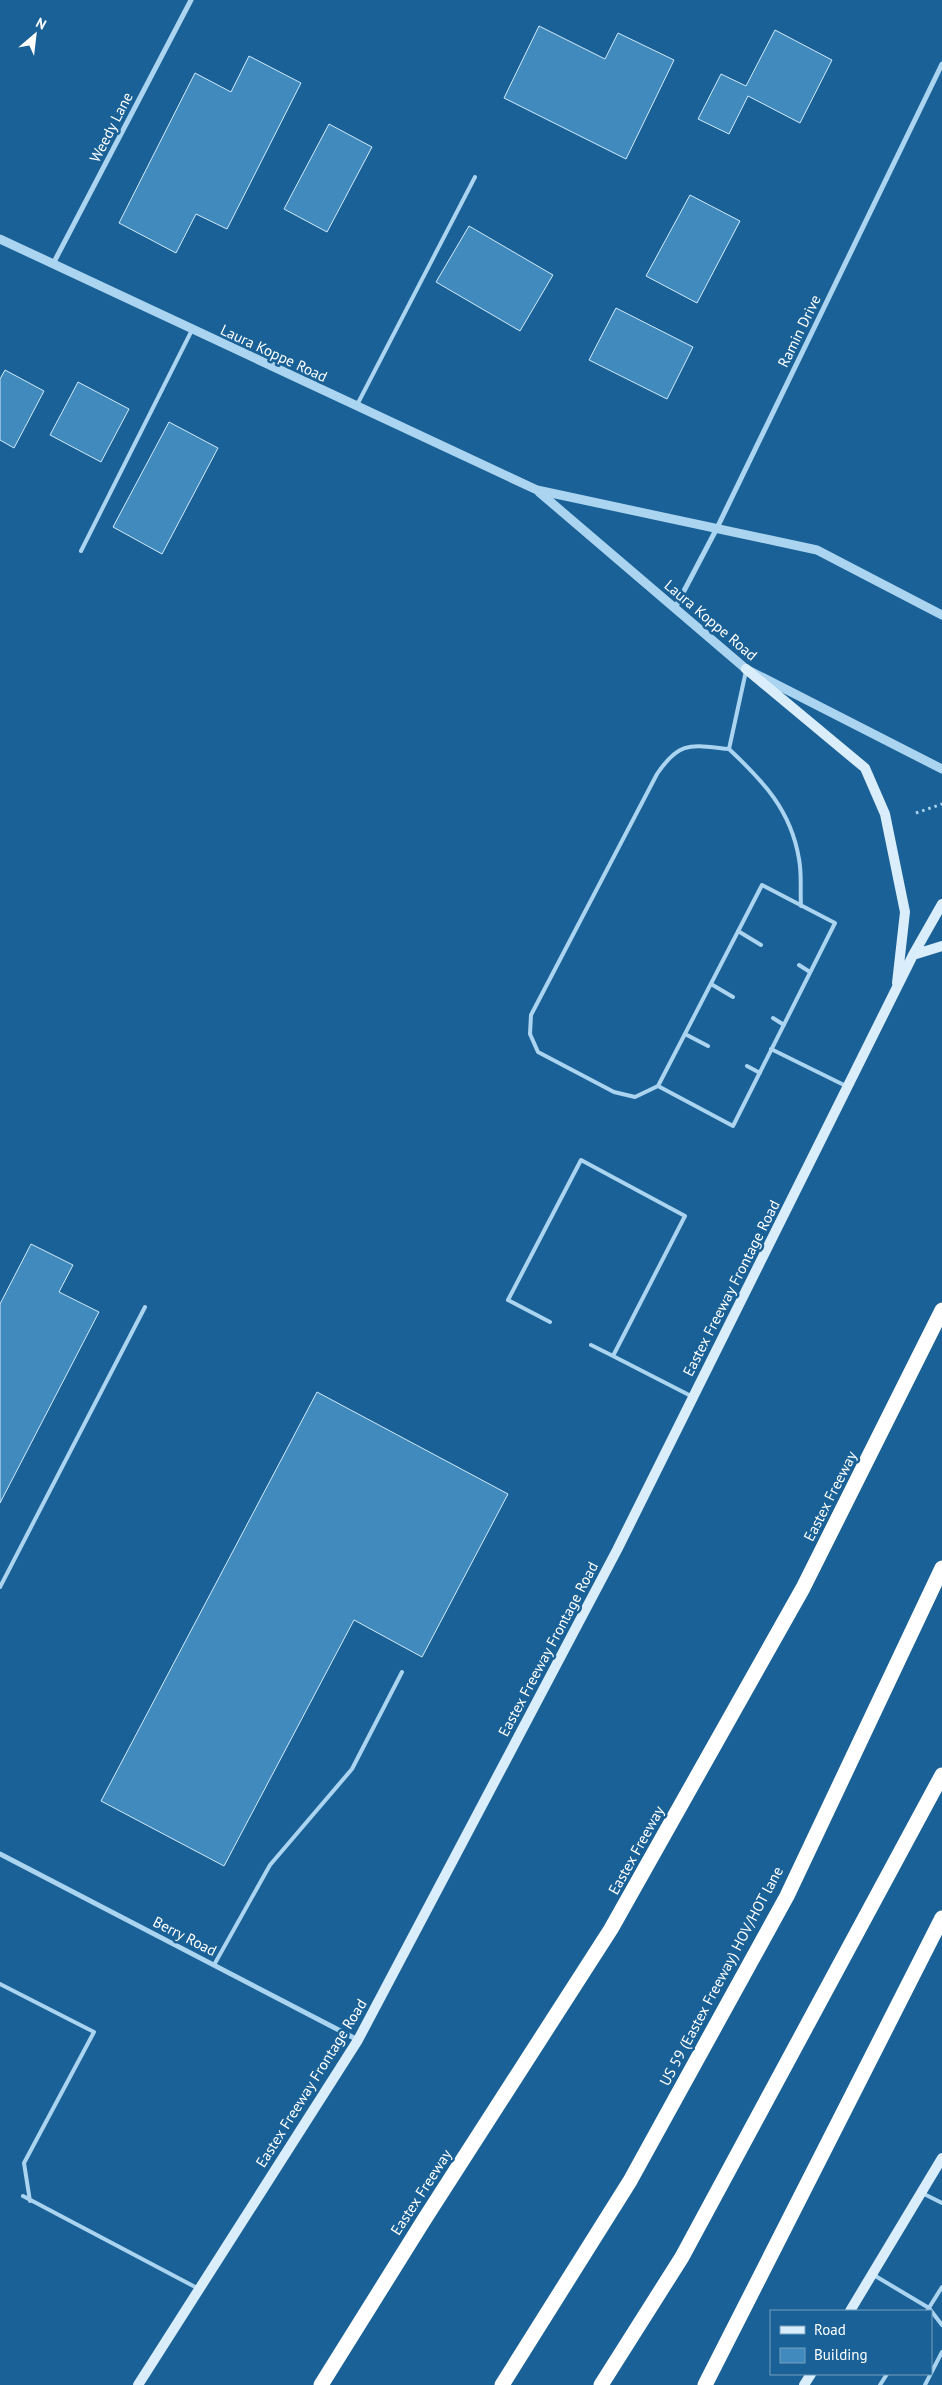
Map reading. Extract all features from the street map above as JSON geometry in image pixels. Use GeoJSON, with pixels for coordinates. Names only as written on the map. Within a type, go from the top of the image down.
{"type":"FeatureCollection","features":[{"type":"Feature","properties":{"kind":"highway","name":"Eastex Freeway"},"geometry":{"type":"LineString","coordinates":[[321,2385],[424,2220],[611,1930],[804,1588],[942,1310]]}},
{"type":"Feature","properties":{"kind":"highway","name":"US 59 (Eastex Freeway) HOV/HOT lane"},"geometry":{"type":"LineString","coordinates":[[502,2385],[630,2181],[787,1896],[942,1568]]}},
{"type":"Feature","properties":{"kind":"highway"},"geometry":{"type":"LineString","coordinates":[[601,2385],[682,2257],[942,1775]]}},
{"type":"Feature","properties":{"kind":"highway"},"geometry":{"type":"LineString","coordinates":[[705,2385],[942,1918]]}},
{"type":"Feature","properties":{"kind":"main road"},"geometry":{"type":"LineString","coordinates":[[746,669],[865,768],[886,814],[906,912],[896,991]]}},
{"type":"Feature","properties":{"kind":"main road","name":"Eastex Freeway Frontage Road"},"geometry":{"type":"LineString","coordinates":[[138,2385],[358,2040],[617,1550],[913,955],[942,904]]}},
{"type":"Feature","properties":{"kind":"main road"},"geometry":{"type":"LineString","coordinates":[[913,955],[942,946]]}},
{"type":"Feature","properties":{"kind":"main road"},"geometry":{"type":"LineString","coordinates":[[851,2310],[942,2158]]}},
{"type":"Feature","properties":{"kind":"street","name":"Weedy Lane"},"geometry":{"type":"LineString","coordinates":[[53,264],[191,0]]}},
{"type":"Feature","properties":{"kind":"street","name":"Ramin Drive"},"geometry":{"type":"LineString","coordinates":[[675,608],[717,528],[942,64]]}},
{"type":"Feature","properties":{"kind":"street","name":"Laura Koppe Road"},"geometry":{"type":"LineString","coordinates":[[0,239],[537,490],[818,550],[942,615]]}},
{"type":"Feature","properties":{"kind":"street","name":"Laura Koppe Road"},"geometry":{"type":"LineString","coordinates":[[537,490],[746,669],[942,769]]}},
{"type":"Feature","properties":{"kind":"street","name":"Berry Road"},"geometry":{"type":"LineString","coordinates":[[0,1854],[358,2040]]}},
{"type":"Feature","properties":{"kind":"lane"},"geometry":{"type":"LineString","coordinates":[[356,407],[476,177]]}},
{"type":"Feature","properties":{"kind":"lane"},"geometry":{"type":"LineString","coordinates":[[81,550],[192,330]]}},
{"type":"Feature","properties":{"kind":"lane"},"geometry":{"type":"LineString","coordinates":[[729,750],[746,669]]}},
{"type":"Feature","properties":{"kind":"lane"},"geometry":{"type":"LineString","coordinates":[[658,1086],[733,1126],[835,923],[801,906],[762,885],[658,1086],[635,1096],[614,1092],[538,1052],[530,1034],[531,1014],[657,774],[669,756],[690,745],[729,750],[762,780],[785,814],[799,859],[801,906]]}},
{"type":"Feature","properties":{"kind":"lane"},"geometry":{"type":"LineString","coordinates":[[738,931],[761,945]]}},
{"type":"Feature","properties":{"kind":"lane"},"geometry":{"type":"LineString","coordinates":[[799,965],[810,972]]}},
{"type":"Feature","properties":{"kind":"lane"},"geometry":{"type":"LineString","coordinates":[[711,984],[733,997]]}},
{"type":"Feature","properties":{"kind":"lane"},"geometry":{"type":"LineString","coordinates":[[773,1018],[784,1025]]}},
{"type":"Feature","properties":{"kind":"lane"},"geometry":{"type":"LineString","coordinates":[[685,1034],[708,1046]]}},
{"type":"Feature","properties":{"kind":"lane"},"geometry":{"type":"LineString","coordinates":[[771,1049],[848,1087]]}},
{"type":"Feature","properties":{"kind":"lane"},"geometry":{"type":"LineString","coordinates":[[747,1066],[760,1073]]}},
{"type":"Feature","properties":{"kind":"lane"},"geometry":{"type":"LineString","coordinates":[[550,1322],[508,1300],[581,1160],[685,1216],[613,1356]]}},
{"type":"Feature","properties":{"kind":"lane"},"geometry":{"type":"LineString","coordinates":[[0,1587],[145,1307]]}},
{"type":"Feature","properties":{"kind":"lane"},"geometry":{"type":"LineString","coordinates":[[591,1345],[693,1397]]}},
{"type":"Feature","properties":{"kind":"lane"},"geometry":{"type":"LineString","coordinates":[[214,1965],[270,1865],[352,1768],[402,1672]]}},
{"type":"Feature","properties":{"kind":"lane"},"geometry":{"type":"LineString","coordinates":[[0,1984],[94,2032],[24,2163],[30,2201]]}},
{"type":"Feature","properties":{"kind":"lane"},"geometry":{"type":"LineString","coordinates":[[922,2193],[942,2203]]}},
{"type":"Feature","properties":{"kind":"lane"},"geometry":{"type":"LineString","coordinates":[[22,2196],[199,2289]]}},
{"type":"Feature","properties":{"kind":"lane"},"geometry":{"type":"LineString","coordinates":[[872,2274],[928,2310],[942,2287]]}},
{"type":"Feature","properties":{"kind":"lane"},"geometry":{"type":"LineString","coordinates":[[932,2315],[942,2326]]}},
{"type":"Feature","properties":{"kind":"lane"},"geometry":{"type":"LineString","coordinates":[[932,2371],[942,2352]]}},
{"type":"Feature","properties":{"kind":"path"},"geometry":{"type":"LineString","coordinates":[[916,813],[942,804]]}},
{"type":"Feature","properties":{"kind":"building"},"geometry":{"type":"Polygon","coordinates":[[[539,26],[605,59],[618,33],[674,60],[626,159],[504,98],[539,26]]]}},
{"type":"Feature","properties":{"kind":"building"},"geometry":{"type":"Polygon","coordinates":[[[775,30],[832,60],[800,123],[748,96],[729,134],[698,119],[721,74],[746,86],[775,30]]]}},
{"type":"Feature","properties":{"kind":"building"},"geometry":{"type":"Polygon","coordinates":[[[249,56],[301,83],[227,229],[196,214],[176,253],[119,223],[195,73],[231,92],[249,56]]]}},
{"type":"Feature","properties":{"kind":"building"},"geometry":{"type":"Polygon","coordinates":[[[329,124],[372,147],[327,232],[284,209],[329,124]]]}},
{"type":"Feature","properties":{"kind":"building"},"geometry":{"type":"Polygon","coordinates":[[[690,195],[740,221],[697,303],[646,276],[690,195]]]}},
{"type":"Feature","properties":{"kind":"building"},"geometry":{"type":"Polygon","coordinates":[[[469,226],[553,275],[520,331],[436,282],[469,226]]]}},
{"type":"Feature","properties":{"kind":"building"},"geometry":{"type":"Polygon","coordinates":[[[616,308],[693,347],[667,399],[589,360],[616,308]]]}},
{"type":"Feature","properties":{"kind":"building"},"geometry":{"type":"Polygon","coordinates":[[[5,370],[44,391],[14,448],[0,440],[0,379],[5,370]]]}},
{"type":"Feature","properties":{"kind":"building"},"geometry":{"type":"Polygon","coordinates":[[[78,382],[129,409],[101,462],[50,435],[78,382]]]}},
{"type":"Feature","properties":{"kind":"building"},"geometry":{"type":"Polygon","coordinates":[[[169,422],[218,448],[162,554],[113,527],[169,422]]]}},
{"type":"Feature","properties":{"kind":"building"},"geometry":{"type":"Polygon","coordinates":[[[31,1244],[73,1265],[59,1292],[99,1312],[0,1503],[0,1304],[31,1244]]]}},
{"type":"Feature","properties":{"kind":"building"},"geometry":{"type":"Polygon","coordinates":[[[317,1392],[508,1494],[422,1657],[354,1620],[224,1866],[101,1801],[317,1392]]]}}]}
